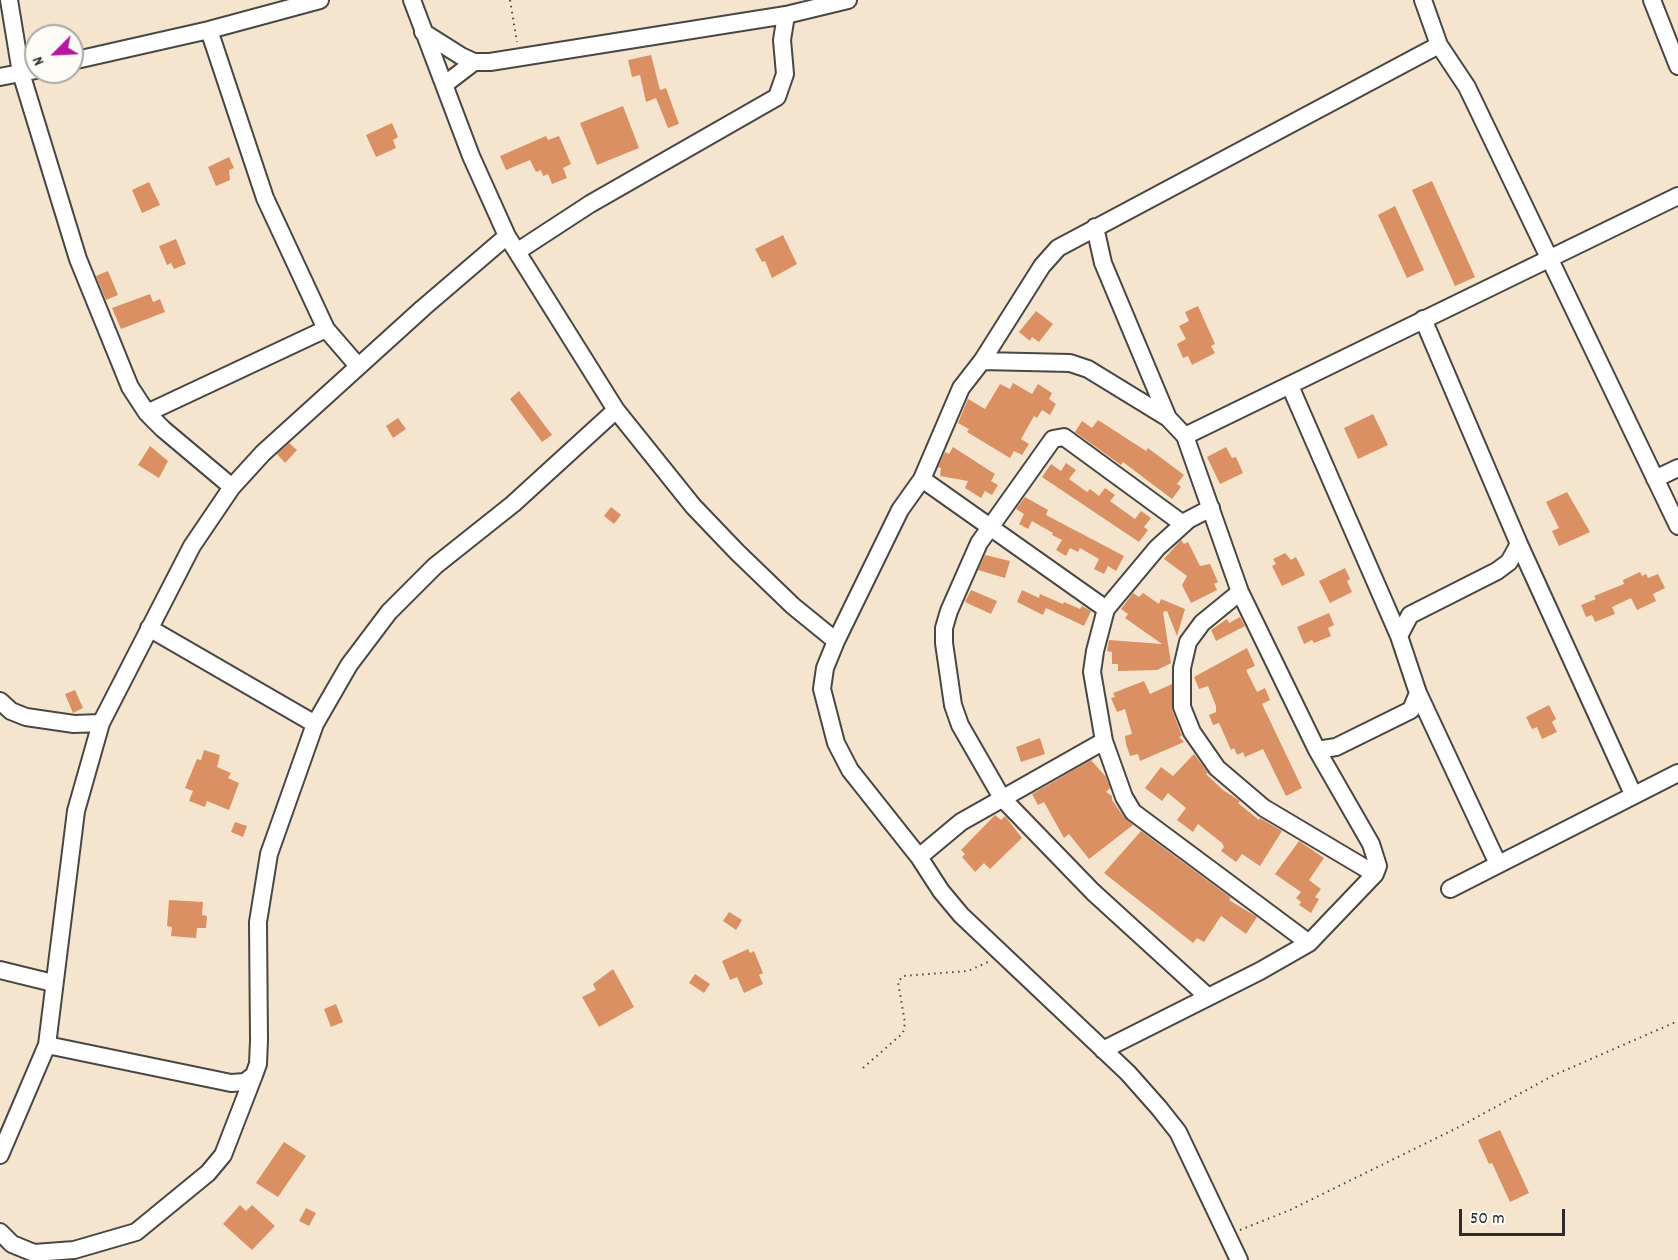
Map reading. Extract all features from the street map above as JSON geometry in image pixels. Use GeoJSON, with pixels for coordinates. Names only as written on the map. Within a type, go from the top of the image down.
{"type":"FeatureCollection","features":[{"type":"Feature","properties":{"kind":"street"},"geometry":{"type":"LineString","coordinates":[[9,0],[24,57]]}},
{"type":"Feature","properties":{"kind":"street"},"geometry":{"type":"LineString","coordinates":[[84,58],[208,30],[320,0]]}},
{"type":"Feature","properties":{"kind":"street"},"geometry":{"type":"LineString","coordinates":[[412,0],[444,85],[507,236],[616,410],[693,506],[737,552],[793,606],[837,641]]}},
{"type":"Feature","properties":{"kind":"street"},"geometry":{"type":"LineString","coordinates":[[444,85],[474,62],[520,58],[786,15],[848,0]]}},
{"type":"Feature","properties":{"kind":"street"},"geometry":{"type":"LineString","coordinates":[[1423,0],[1439,45],[1467,87],[1678,526]]}},
{"type":"Feature","properties":{"kind":"street"},"geometry":{"type":"LineString","coordinates":[[1652,0],[1678,66]]}},
{"type":"Feature","properties":{"kind":"street"},"geometry":{"type":"LineString","coordinates":[[518,251],[590,204],[777,97],[785,74],[782,39],[786,15]]}},
{"type":"Feature","properties":{"kind":"street"},"geometry":{"type":"LineString","coordinates":[[208,30],[245,143],[266,198],[326,329],[358,366]]}},
{"type":"Feature","properties":{"kind":"street"},"geometry":{"type":"LineString","coordinates":[[423,32],[474,62]]}},
{"type":"Feature","properties":{"kind":"street"},"geometry":{"type":"LineString","coordinates":[[1239,1260],[1178,1132],[1128,1073],[950,903],[919,857],[850,770],[836,743],[822,689],[825,668],[900,510],[922,479],[955,399],[1050,256],[1058,248],[1095,226],[1439,45]]}},
{"type":"Feature","properties":{"kind":"street"},"geometry":{"type":"LineString","coordinates":[[0,77],[24,73]]}},
{"type":"Feature","properties":{"kind":"street"},"geometry":{"type":"LineString","coordinates":[[31,84],[78,259],[130,387],[147,413],[232,487]]}},
{"type":"Feature","properties":{"kind":"street"},"geometry":{"type":"LineString","coordinates":[[1185,436],[1678,196]]}},
{"type":"Feature","properties":{"kind":"street"},"geometry":{"type":"LineString","coordinates":[[1095,226],[1103,263],[1168,418]]}},
{"type":"Feature","properties":{"kind":"street"},"geometry":{"type":"LineString","coordinates":[[0,1155],[6,1146],[47,1045],[76,811],[101,723],[192,546],[232,487],[263,453],[358,366],[507,236]]}},
{"type":"Feature","properties":{"kind":"street"},"geometry":{"type":"LineString","coordinates":[[1423,319],[1519,544],[1633,794]]}},
{"type":"Feature","properties":{"kind":"street"},"geometry":{"type":"LineString","coordinates":[[147,413],[326,329]]}},
{"type":"Feature","properties":{"kind":"street"},"geometry":{"type":"LineString","coordinates":[[982,361],[1070,363],[1088,369],[1168,418],[1185,436],[1240,592],[1317,750],[1371,844],[1378,861],[1375,874],[1309,943],[1260,971],[1103,1050]]}},
{"type":"Feature","properties":{"kind":"street"},"geometry":{"type":"LineString","coordinates":[[1290,386],[1399,636],[1418,693],[1498,864]]}},
{"type":"Feature","properties":{"kind":"street"},"geometry":{"type":"LineString","coordinates":[[0,1232],[12,1244],[34,1253],[74,1250],[136,1232],[208,1173],[223,1155],[258,1064],[258,922],[269,854],[315,724],[350,665],[389,612],[435,566],[513,504],[616,410]]}},
{"type":"Feature","properties":{"kind":"street"},"geometry":{"type":"LineString","coordinates":[[1183,524],[1064,437],[1058,436],[1053,439],[979,543],[949,611],[944,628],[944,643],[953,705],[960,725],[1002,798],[1093,892],[1207,996]]}},
{"type":"Feature","properties":{"kind":"street"},"geometry":{"type":"LineString","coordinates":[[1655,479],[1678,468]]}},
{"type":"Feature","properties":{"kind":"street"},"geometry":{"type":"LineString","coordinates":[[922,479],[1106,609]]}},
{"type":"Feature","properties":{"kind":"street"},"geometry":{"type":"LineString","coordinates":[[1211,508],[1183,524],[1143,562],[1106,609],[1092,672],[1104,741],[1124,797],[1133,812],[1309,943]]}},
{"type":"Feature","properties":{"kind":"street"},"geometry":{"type":"LineString","coordinates":[[1399,636],[1410,615],[1497,571],[1509,562],[1519,544]]}},
{"type":"Feature","properties":{"kind":"street"},"geometry":{"type":"LineString","coordinates":[[1240,592],[1202,623],[1188,642],[1182,668],[1182,707],[1192,732],[1217,768],[1264,808],[1375,874]]}},
{"type":"Feature","properties":{"kind":"street"},"geometry":{"type":"LineString","coordinates":[[149,628],[315,724]]}},
{"type":"Feature","properties":{"kind":"street"},"geometry":{"type":"LineString","coordinates":[[1317,750],[1336,747],[1411,710],[1418,693]]}},
{"type":"Feature","properties":{"kind":"street"},"geometry":{"type":"LineString","coordinates":[[0,701],[11,711],[26,717],[74,724],[101,723]]}},
{"type":"Feature","properties":{"kind":"street"},"geometry":{"type":"LineString","coordinates":[[919,857],[961,822],[1104,741]]}},
{"type":"Feature","properties":{"kind":"street"},"geometry":{"type":"LineString","coordinates":[[1450,889],[1678,773]]}},
{"type":"Feature","properties":{"kind":"street"},"geometry":{"type":"LineString","coordinates":[[0,970],[53,983]]}},
{"type":"Feature","properties":{"kind":"street"},"geometry":{"type":"LineString","coordinates":[[47,1045],[231,1083],[245,1082],[254,1075]]}},
{"type":"Feature","properties":{"kind":"path"},"geometry":{"type":"LineString","coordinates":[[510,0],[520,58]]}},
{"type":"Feature","properties":{"kind":"path"},"geometry":{"type":"LineString","coordinates":[[863,1068],[903,1033],[904,1023],[898,982],[903,976],[968,971],[988,962],[1000,952]]}},
{"type":"Feature","properties":{"kind":"path"},"geometry":{"type":"LineString","coordinates":[[1229,1235],[1290,1210],[1460,1127],[1552,1076],[1678,1022]]}},
{"type":"Feature","properties":{"kind":"building"},"geometry":{"type":"Polygon","coordinates":[[[651,55],[660,90],[666,88],[679,124],[668,128],[656,98],[646,102],[640,75],[632,77],[628,60],[651,55]]]}},
{"type":"Feature","properties":{"kind":"building"},"geometry":{"type":"Polygon","coordinates":[[[623,106],[639,148],[597,165],[580,123],[623,106]]]}},
{"type":"Feature","properties":{"kind":"building"},"geometry":{"type":"Polygon","coordinates":[[[392,123],[398,137],[393,140],[396,148],[376,157],[366,135],[392,123]]]}},
{"type":"Feature","properties":{"kind":"building"},"geometry":{"type":"Polygon","coordinates":[[[546,136],[548,140],[559,136],[571,164],[563,168],[567,178],[552,184],[548,174],[543,176],[541,170],[536,172],[530,160],[506,170],[500,156],[546,136]]]}},
{"type":"Feature","properties":{"kind":"building"},"geometry":{"type":"Polygon","coordinates":[[[229,157],[234,168],[229,170],[230,180],[216,186],[208,167],[229,157]]]}},
{"type":"Feature","properties":{"kind":"building"},"geometry":{"type":"Polygon","coordinates":[[[1432,181],[1475,277],[1455,286],[1412,190],[1432,181]]]}},
{"type":"Feature","properties":{"kind":"building"},"geometry":{"type":"Polygon","coordinates":[[[149,182],[160,205],[142,213],[132,190],[149,182]]]}},
{"type":"Feature","properties":{"kind":"building"},"geometry":{"type":"Polygon","coordinates":[[[1395,206],[1424,270],[1407,278],[1378,215],[1395,206]]]}},
{"type":"Feature","properties":{"kind":"building"},"geometry":{"type":"Polygon","coordinates":[[[783,235],[797,264],[772,278],[765,261],[762,262],[755,249],[783,235]]]}},
{"type":"Feature","properties":{"kind":"building"},"geometry":{"type":"Polygon","coordinates":[[[176,239],[186,264],[174,269],[171,263],[167,265],[159,246],[176,239]]]}},
{"type":"Feature","properties":{"kind":"building"},"geometry":{"type":"Polygon","coordinates":[[[108,271],[118,295],[106,300],[96,276],[108,271]]]}},
{"type":"Feature","properties":{"kind":"building"},"geometry":{"type":"Polygon","coordinates":[[[150,294],[153,302],[160,299],[165,312],[121,329],[112,308],[150,294]]]}},
{"type":"Feature","properties":{"kind":"building"},"geometry":{"type":"Polygon","coordinates":[[[1198,306],[1215,344],[1211,346],[1215,353],[1192,365],[1188,356],[1183,358],[1177,344],[1186,339],[1179,326],[1189,321],[1185,312],[1198,306]]]}},
{"type":"Feature","properties":{"kind":"building"},"geometry":{"type":"Polygon","coordinates":[[[1036,311],[1053,324],[1039,342],[1032,337],[1030,341],[1019,332],[1036,311]]]}},
{"type":"Feature","properties":{"kind":"building"},"geometry":{"type":"Polygon","coordinates":[[[1013,383],[1032,394],[1038,384],[1052,393],[1049,399],[1056,404],[1050,415],[1042,410],[1037,418],[1034,416],[1021,439],[1029,444],[1022,455],[1014,451],[1010,458],[967,432],[969,429],[958,423],[968,399],[985,409],[1000,384],[1010,389],[1013,383]]]}},
{"type":"Feature","properties":{"kind":"building"},"geometry":{"type":"Polygon","coordinates":[[[519,391],[552,435],[542,442],[510,399],[519,391]]]}},
{"type":"Feature","properties":{"kind":"building"},"geometry":{"type":"Polygon","coordinates":[[[1373,414],[1388,445],[1358,459],[1344,428],[1373,414]]]}},
{"type":"Feature","properties":{"kind":"building"},"geometry":{"type":"Polygon","coordinates":[[[398,418],[406,429],[393,438],[386,426],[398,418]]]}},
{"type":"Feature","properties":{"kind":"building"},"geometry":{"type":"Polygon","coordinates":[[[1098,420],[1146,451],[1148,448],[1184,475],[1177,484],[1181,487],[1172,499],[1123,462],[1121,465],[1075,432],[1082,421],[1092,428],[1098,420]]]}},
{"type":"Feature","properties":{"kind":"building"},"geometry":{"type":"Polygon","coordinates":[[[289,443],[297,450],[285,463],[277,454],[289,443]]]}},
{"type":"Feature","properties":{"kind":"building"},"geometry":{"type":"Polygon","coordinates":[[[150,446],[168,461],[159,478],[138,465],[150,446]]]}},
{"type":"Feature","properties":{"kind":"building"},"geometry":{"type":"Polygon","coordinates":[[[953,447],[995,474],[991,481],[998,485],[992,495],[985,491],[981,498],[965,488],[968,481],[940,476],[941,468],[938,467],[945,452],[949,454],[953,447]]]}},
{"type":"Feature","properties":{"kind":"building"},"geometry":{"type":"Polygon","coordinates":[[[1226,447],[1232,458],[1236,457],[1243,473],[1220,484],[1207,457],[1226,447]]]}},
{"type":"Feature","properties":{"kind":"building"},"geometry":{"type":"Polygon","coordinates":[[[1066,463],[1076,470],[1069,479],[1087,492],[1090,489],[1099,496],[1105,488],[1115,495],[1110,501],[1135,519],[1141,511],[1151,518],[1144,527],[1148,530],[1139,542],[1042,477],[1051,464],[1061,471],[1066,463]]]}},
{"type":"Feature","properties":{"kind":"building"},"geometry":{"type":"Polygon","coordinates":[[[1567,492],[1590,532],[1559,546],[1552,531],[1559,528],[1546,502],[1567,492]]]}},
{"type":"Feature","properties":{"kind":"building"},"geometry":{"type":"Polygon","coordinates":[[[1025,497],[1048,510],[1046,515],[1124,556],[1116,571],[1108,566],[1104,574],[1094,569],[1099,559],[1080,548],[1078,552],[1070,548],[1066,556],[1056,550],[1062,540],[1032,521],[1028,529],[1019,524],[1024,514],[1016,509],[1025,497]]]}},
{"type":"Feature","properties":{"kind":"building"},"geometry":{"type":"Polygon","coordinates":[[[611,507],[621,515],[614,524],[604,516],[611,507]]]}},
{"type":"Feature","properties":{"kind":"building"},"geometry":{"type":"Polygon","coordinates":[[[1181,540],[1184,544],[1188,542],[1200,566],[1210,564],[1218,582],[1214,584],[1217,590],[1191,603],[1182,585],[1187,576],[1164,559],[1181,540]]]}},
{"type":"Feature","properties":{"kind":"building"},"geometry":{"type":"Polygon","coordinates":[[[1285,553],[1291,560],[1296,557],[1305,575],[1282,586],[1272,566],[1276,564],[1273,559],[1285,553]]]}},
{"type":"Feature","properties":{"kind":"building"},"geometry":{"type":"Polygon","coordinates":[[[985,555],[1010,561],[1005,578],[978,570],[985,555]]]}},
{"type":"Feature","properties":{"kind":"building"},"geometry":{"type":"Polygon","coordinates":[[[1345,568],[1352,592],[1330,603],[1319,581],[1345,568]]]}},
{"type":"Feature","properties":{"kind":"building"},"geometry":{"type":"Polygon","coordinates":[[[1640,572],[1642,576],[1646,574],[1648,578],[1658,574],[1665,588],[1653,594],[1656,601],[1637,610],[1631,598],[1612,607],[1615,614],[1595,622],[1592,615],[1586,617],[1581,605],[1596,599],[1594,596],[1624,584],[1623,580],[1640,572]]]}},
{"type":"Feature","properties":{"kind":"building"},"geometry":{"type":"Polygon","coordinates":[[[971,590],[997,601],[991,614],[965,602],[971,590]]]}},
{"type":"Feature","properties":{"kind":"building"},"geometry":{"type":"Polygon","coordinates":[[[1022,590],[1039,598],[1040,594],[1063,604],[1064,602],[1080,609],[1082,606],[1091,611],[1084,626],[1046,608],[1043,615],[1017,602],[1022,590]]]}},
{"type":"Feature","properties":{"kind":"building"},"geometry":{"type":"Polygon","coordinates":[[[1133,593],[1139,597],[1143,593],[1159,604],[1161,599],[1185,609],[1177,636],[1167,611],[1163,612],[1171,663],[1157,670],[1118,671],[1118,664],[1112,664],[1112,652],[1107,651],[1109,640],[1162,644],[1125,618],[1128,614],[1121,609],[1133,593]]]}},
{"type":"Feature","properties":{"kind":"building"},"geometry":{"type":"Polygon","coordinates":[[[1329,613],[1334,625],[1328,628],[1331,636],[1314,643],[1312,640],[1304,644],[1297,627],[1329,613]]]}},
{"type":"Feature","properties":{"kind":"building"},"geometry":{"type":"Polygon","coordinates":[[[1240,617],[1245,626],[1216,641],[1211,630],[1227,619],[1229,623],[1240,617]]]}},
{"type":"Feature","properties":{"kind":"building"},"geometry":{"type":"Polygon","coordinates":[[[1247,648],[1255,666],[1246,670],[1257,692],[1265,688],[1270,700],[1262,704],[1302,788],[1286,796],[1263,749],[1245,757],[1243,752],[1237,755],[1234,748],[1231,750],[1219,723],[1213,725],[1209,715],[1216,712],[1216,706],[1208,686],[1199,689],[1194,677],[1247,648]]]}},
{"type":"Feature","properties":{"kind":"building"},"geometry":{"type":"Polygon","coordinates":[[[1144,681],[1150,694],[1172,684],[1172,710],[1182,736],[1179,737],[1184,742],[1140,761],[1138,754],[1130,756],[1126,744],[1125,736],[1132,734],[1125,709],[1117,712],[1111,698],[1115,697],[1113,693],[1144,681]]]}},
{"type":"Feature","properties":{"kind":"building"},"geometry":{"type":"Polygon","coordinates":[[[75,690],[83,708],[73,713],[65,694],[75,690]]]}},
{"type":"Feature","properties":{"kind":"building"},"geometry":{"type":"Polygon","coordinates":[[[1549,705],[1556,719],[1552,722],[1557,732],[1542,739],[1537,727],[1532,729],[1526,717],[1549,705]]]}},
{"type":"Feature","properties":{"kind":"building"},"geometry":{"type":"Polygon","coordinates":[[[1040,738],[1045,754],[1021,762],[1016,747],[1040,738]]]}},
{"type":"Feature","properties":{"kind":"building"},"geometry":{"type":"Polygon","coordinates":[[[204,750],[220,755],[217,767],[231,773],[228,778],[239,783],[229,810],[207,801],[205,807],[189,801],[193,791],[185,788],[197,759],[201,760],[204,750]]]}},
{"type":"Feature","properties":{"kind":"building"},"geometry":{"type":"Polygon","coordinates":[[[1194,754],[1208,773],[1206,774],[1223,790],[1240,801],[1238,803],[1259,820],[1260,818],[1282,831],[1260,866],[1242,854],[1236,862],[1221,851],[1224,847],[1222,843],[1198,824],[1193,832],[1177,820],[1186,808],[1168,793],[1162,801],[1145,788],[1161,767],[1173,776],[1194,754]]]}},
{"type":"Feature","properties":{"kind":"building"},"geometry":{"type":"Polygon","coordinates":[[[1091,760],[1106,777],[1110,788],[1106,792],[1112,796],[1112,800],[1124,817],[1133,825],[1089,859],[1069,834],[1064,838],[1044,802],[1038,805],[1032,794],[1091,760]]]}},
{"type":"Feature","properties":{"kind":"building"},"geometry":{"type":"Polygon","coordinates":[[[995,815],[1001,820],[1005,816],[1022,838],[990,869],[984,863],[975,872],[962,857],[965,854],[961,850],[995,815]]]}},
{"type":"Feature","properties":{"kind":"building"},"geometry":{"type":"Polygon","coordinates":[[[235,822],[247,826],[243,837],[231,832],[235,822]]]}},
{"type":"Feature","properties":{"kind":"building"},"geometry":{"type":"Polygon","coordinates":[[[1141,831],[1231,898],[1229,900],[1257,917],[1246,934],[1221,916],[1204,942],[1197,938],[1193,943],[1104,873],[1141,831]]]}},
{"type":"Feature","properties":{"kind":"building"},"geometry":{"type":"Polygon","coordinates":[[[1299,841],[1324,858],[1309,880],[1321,889],[1315,897],[1319,899],[1311,913],[1299,905],[1301,902],[1296,898],[1301,892],[1275,874],[1299,841]]]}},
{"type":"Feature","properties":{"kind":"building"},"geometry":{"type":"Polygon","coordinates":[[[169,900],[203,902],[202,915],[207,916],[206,928],[197,928],[196,938],[171,936],[172,927],[167,926],[169,900]]]}},
{"type":"Feature","properties":{"kind":"building"},"geometry":{"type":"Polygon","coordinates":[[[729,912],[742,920],[736,930],[723,921],[729,912]]]}},
{"type":"Feature","properties":{"kind":"building"},"geometry":{"type":"Polygon","coordinates":[[[748,949],[750,953],[754,951],[763,973],[759,975],[763,984],[744,993],[737,977],[730,980],[722,961],[748,949]]]}},
{"type":"Feature","properties":{"kind":"building"},"geometry":{"type":"Polygon","coordinates":[[[613,969],[634,1007],[599,1027],[582,997],[596,990],[593,984],[613,969]]]}},
{"type":"Feature","properties":{"kind":"building"},"geometry":{"type":"Polygon","coordinates":[[[695,974],[710,984],[704,993],[689,983],[695,974]]]}},
{"type":"Feature","properties":{"kind":"building"},"geometry":{"type":"Polygon","coordinates":[[[336,1004],[343,1022],[331,1027],[324,1009],[336,1004]]]}},
{"type":"Feature","properties":{"kind":"building"},"geometry":{"type":"Polygon","coordinates":[[[1500,1130],[1529,1193],[1510,1202],[1492,1163],[1489,1164],[1478,1140],[1500,1130]]]}},
{"type":"Feature","properties":{"kind":"building"},"geometry":{"type":"Polygon","coordinates":[[[284,1142],[306,1156],[278,1197],[256,1183],[284,1142]]]}},
{"type":"Feature","properties":{"kind":"building"},"geometry":{"type":"Polygon","coordinates":[[[240,1205],[246,1211],[252,1205],[275,1226],[252,1250],[223,1224],[240,1205]]]}},
{"type":"Feature","properties":{"kind":"building"},"geometry":{"type":"Polygon","coordinates":[[[306,1208],[316,1213],[309,1226],[299,1221],[306,1208]]]}}]}
